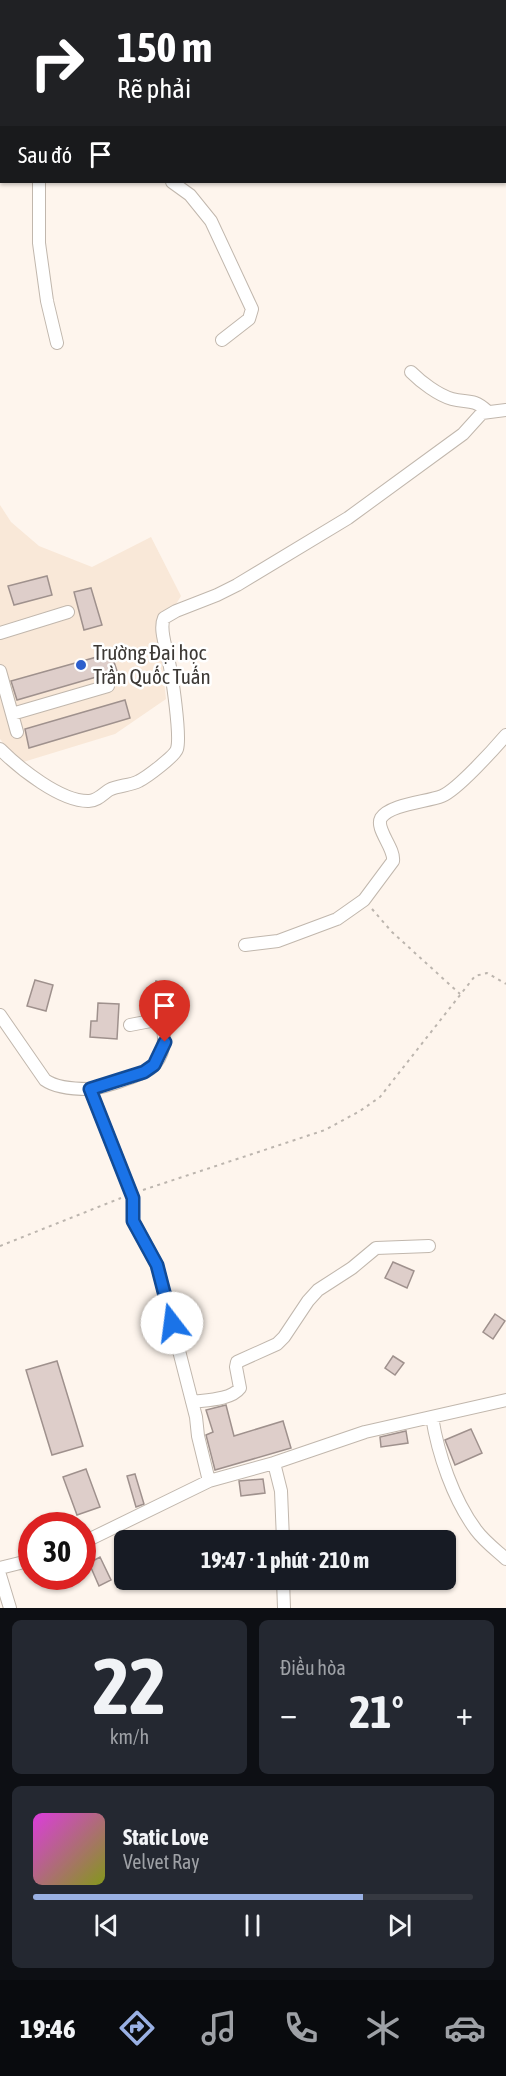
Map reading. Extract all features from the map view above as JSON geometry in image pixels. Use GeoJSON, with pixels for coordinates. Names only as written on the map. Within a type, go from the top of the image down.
{"type":"FeatureCollection","features":[{"type":"Feature","properties":{"kind":"street"},"geometry":{"type":"LineString","coordinates":[[39,183],[39,243],[47,301],[53,318],[57,343]]}},
{"type":"Feature","properties":{"kind":"street"},"geometry":{"type":"LineString","coordinates":[[173,183],[190,195],[211,220],[252,309],[249,319],[222,340]]}},
{"type":"Feature","properties":{"kind":"street"},"geometry":{"type":"LineString","coordinates":[[411,372],[450,399],[473,401],[487,411]]}},
{"type":"Feature","properties":{"kind":"street"},"geometry":{"type":"LineString","coordinates":[[0,749],[24,772],[46,785],[62,794],[88,801],[96,799],[111,789],[142,779],[155,768],[170,760],[178,746],[172,682],[163,628],[164,618],[237,585],[348,518],[463,434],[479,416],[487,411],[506,410]]}},
{"type":"Feature","properties":{"kind":"street"},"geometry":{"type":"LineString","coordinates":[[0,633],[68,612]]}},
{"type":"Feature","properties":{"kind":"street"},"geometry":{"type":"LineString","coordinates":[[0,671],[17,732]]}},
{"type":"Feature","properties":{"kind":"street"},"geometry":{"type":"LineString","coordinates":[[12,714],[108,686]]}},
{"type":"Feature","properties":{"kind":"street"},"geometry":{"type":"LineString","coordinates":[[245,945],[278,941],[337,919],[364,900],[393,861],[394,854],[380,825],[381,818],[390,809],[444,795],[506,735]]}},
{"type":"Feature","properties":{"kind":"street"},"geometry":{"type":"LineString","coordinates":[[0,1015],[45,1080],[55,1086],[90,1089],[144,1072],[154,1065],[165,1042],[160,1024],[156,1020],[130,1025]]}},
{"type":"Feature","properties":{"kind":"street"},"geometry":{"type":"LineString","coordinates":[[90,1089],[132,1194],[133,1221],[157,1265],[192,1402],[209,1481]]}},
{"type":"Feature","properties":{"kind":"street"},"geometry":{"type":"LineString","coordinates":[[192,1402],[237,1392],[240,1388],[237,1362],[277,1344],[318,1290],[352,1268],[370,1251],[376,1248],[429,1246]]}},
{"type":"Feature","properties":{"kind":"street"},"geometry":{"type":"LineString","coordinates":[[96,1536],[209,1481],[274,1463],[365,1431],[506,1400]]}},
{"type":"Feature","properties":{"kind":"street"},"geometry":{"type":"LineString","coordinates":[[432,1417],[440,1457],[463,1508],[476,1530],[506,1559]]}},
{"type":"Feature","properties":{"kind":"street"},"geometry":{"type":"LineString","coordinates":[[274,1463],[281,1491],[283,1530]]}},
{"type":"Feature","properties":{"kind":"street"},"geometry":{"type":"LineString","coordinates":[[0,1568],[18,1564]]}},
{"type":"Feature","properties":{"kind":"street"},"geometry":{"type":"LineString","coordinates":[[0,1575],[10,1608]]}},
{"type":"Feature","properties":{"kind":"street"},"geometry":{"type":"LineString","coordinates":[[283,1590],[284,1608]]}},
{"type":"Feature","properties":{"kind":"path"},"geometry":{"type":"LineString","coordinates":[[364,900],[392,932],[460,994]]}},
{"type":"Feature","properties":{"kind":"path"},"geometry":{"type":"LineString","coordinates":[[0,1246],[132,1194],[325,1130],[380,1097],[475,976],[487,973],[506,984]]}},
{"type":"Feature","properties":{"kind":"shaded area","name":"Trường Đại học Trần Quốc Tuấn"},"geometry":{"type":"Polygon","coordinates":[[[0,505],[11,522],[39,546],[92,567],[151,537],[181,596],[159,632],[166,699],[115,734],[20,763],[0,739],[0,505]]]}},
{"type":"Feature","properties":{"kind":"building"},"geometry":{"type":"Polygon","coordinates":[[[47,576],[52,595],[14,605],[8,586],[47,576]]]}},
{"type":"Feature","properties":{"kind":"building"},"geometry":{"type":"Polygon","coordinates":[[[91,588],[102,625],[84,630],[74,592],[91,588]]]}},
{"type":"Feature","properties":{"kind":"building"},"geometry":{"type":"Polygon","coordinates":[[[111,653],[117,671],[17,700],[11,681],[111,653]]]}},
{"type":"Feature","properties":{"kind":"building"},"geometry":{"type":"Polygon","coordinates":[[[125,700],[130,718],[29,748],[25,729],[125,700]]]}},
{"type":"Feature","properties":{"kind":"building"},"geometry":{"type":"Polygon","coordinates":[[[35,980],[53,985],[46,1011],[27,1006],[35,980]]]}},
{"type":"Feature","properties":{"kind":"building"},"geometry":{"type":"Polygon","coordinates":[[[156,981],[181,988],[178,999],[153,993],[156,981]]]}},
{"type":"Feature","properties":{"kind":"building"},"geometry":{"type":"Polygon","coordinates":[[[98,1003],[119,1004],[117,1039],[90,1037],[91,1021],[97,1021],[98,1003]]]}},
{"type":"Feature","properties":{"kind":"building"},"geometry":{"type":"Polygon","coordinates":[[[393,1262],[414,1271],[407,1288],[385,1278],[393,1262]]]}},
{"type":"Feature","properties":{"kind":"building"},"geometry":{"type":"Polygon","coordinates":[[[495,1314],[505,1321],[493,1339],[483,1332],[495,1314]]]}},
{"type":"Feature","properties":{"kind":"building"},"geometry":{"type":"Polygon","coordinates":[[[393,1356],[404,1363],[395,1375],[385,1368],[393,1356]]]}},
{"type":"Feature","properties":{"kind":"building"},"geometry":{"type":"Polygon","coordinates":[[[57,1361],[83,1446],[52,1455],[26,1370],[57,1361]]]}},
{"type":"Feature","properties":{"kind":"building"},"geometry":{"type":"Polygon","coordinates":[[[226,1405],[234,1436],[283,1421],[291,1448],[215,1470],[206,1435],[213,1432],[206,1410],[226,1405]]]}},
{"type":"Feature","properties":{"kind":"building"},"geometry":{"type":"Polygon","coordinates":[[[471,1429],[482,1453],[455,1465],[445,1440],[471,1429]]]}},
{"type":"Feature","properties":{"kind":"building"},"geometry":{"type":"Polygon","coordinates":[[[406,1431],[408,1443],[381,1447],[380,1437],[406,1431]]]}},
{"type":"Feature","properties":{"kind":"building"},"geometry":{"type":"Polygon","coordinates":[[[86,1469],[100,1507],[86,1512],[76,1512],[63,1477],[86,1469]]]}},
{"type":"Feature","properties":{"kind":"building"},"geometry":{"type":"Polygon","coordinates":[[[135,1474],[144,1504],[136,1507],[127,1476],[135,1474]]]}},
{"type":"Feature","properties":{"kind":"building"},"geometry":{"type":"Polygon","coordinates":[[[263,1479],[265,1493],[241,1496],[239,1481],[263,1479]]]}},
{"type":"Feature","properties":{"kind":"building"},"geometry":{"type":"Polygon","coordinates":[[[100,1557],[111,1580],[99,1586],[96,1579],[96,1559],[100,1557]]]}},
{"type":"Feature","properties":{"kind":"place","name":"Trường Đại học Trần Quốc Tuấn"},"geometry":{"type":"Point","coordinates":[81,665]}},
{"type":"Feature","properties":{"kind":"route"},"geometry":{"type":"LineString","coordinates":[[165,1042],[152,1068],[90,1089],[133,1198],[133,1221],[146,1240],[157,1265],[172,1323]]}}]}
